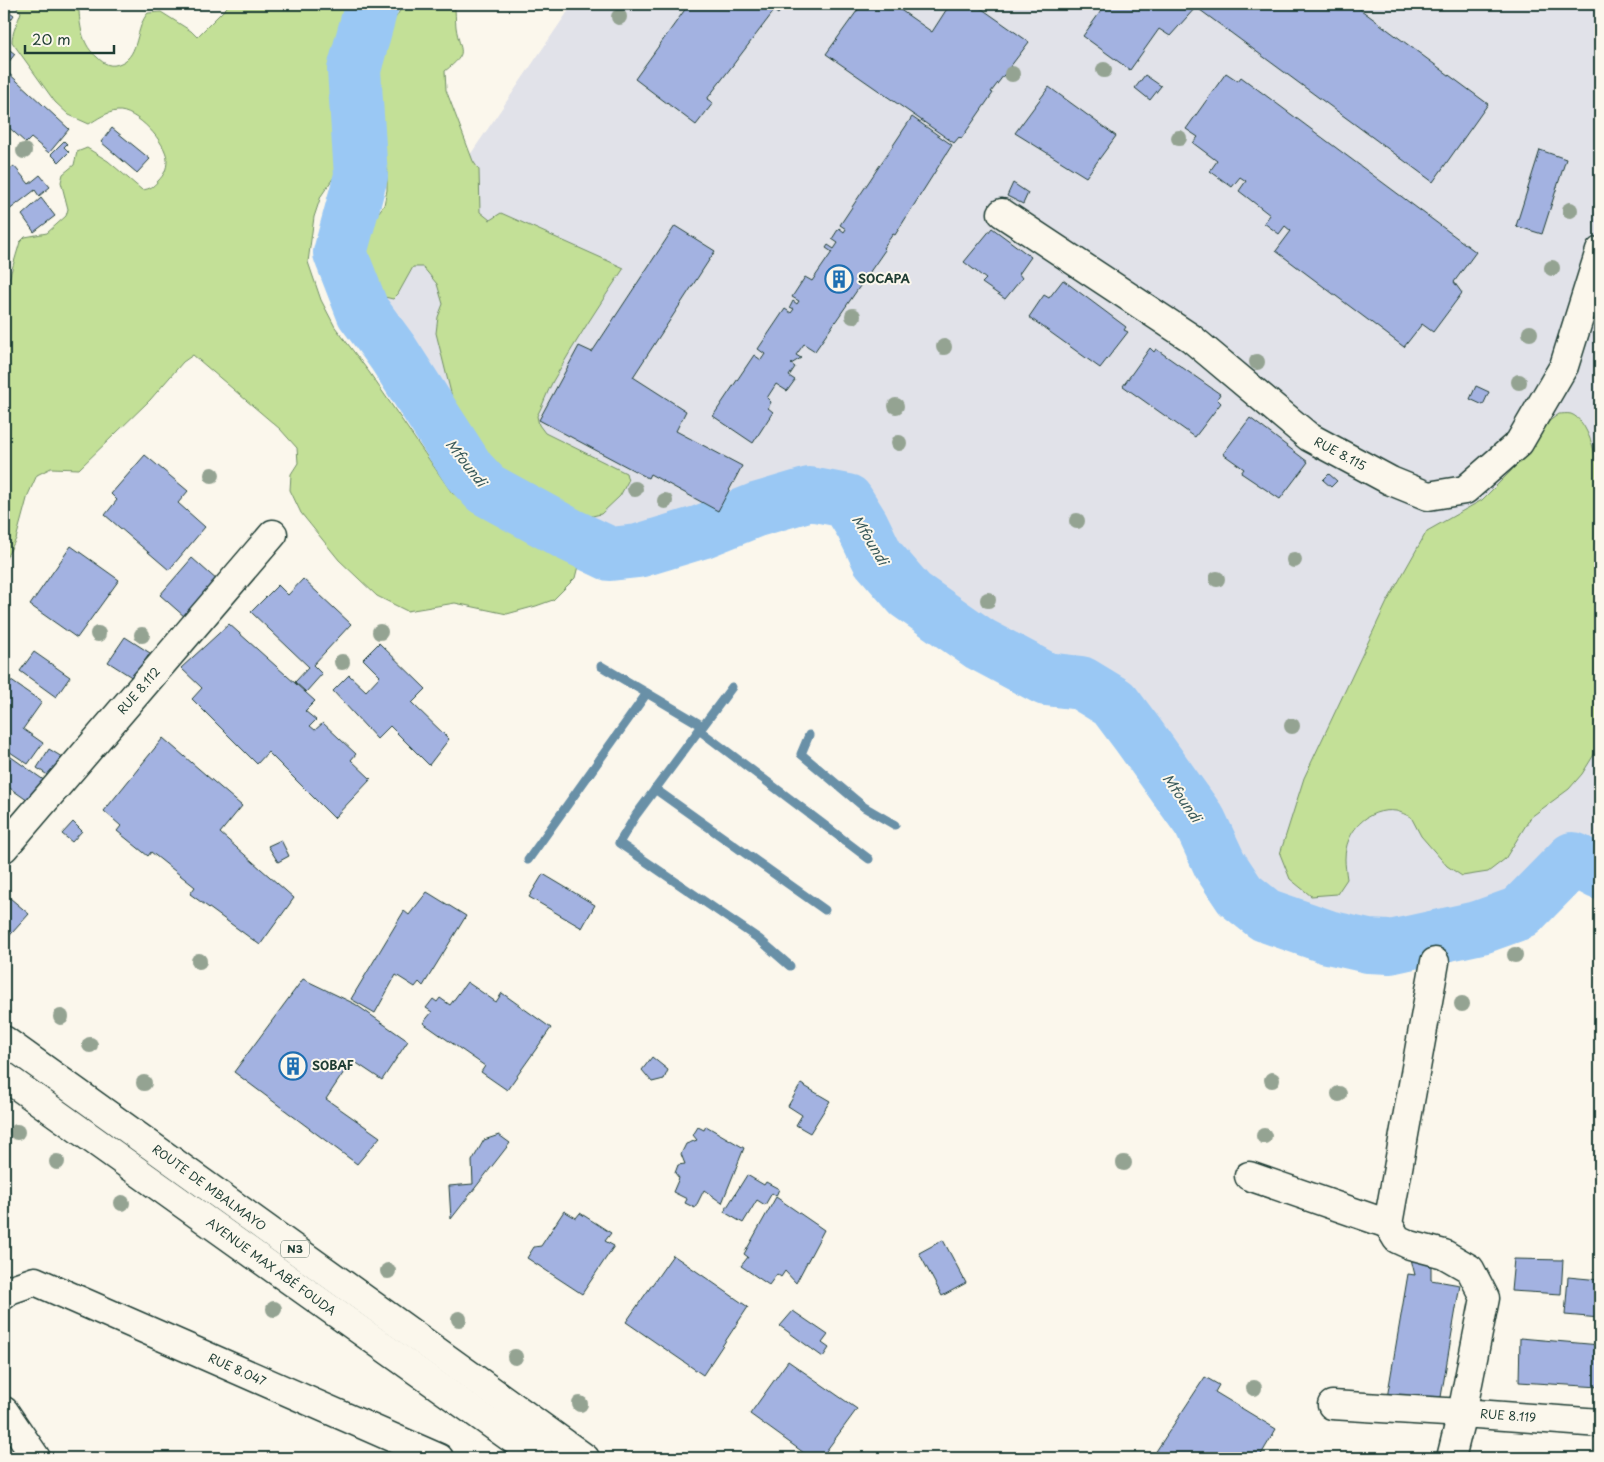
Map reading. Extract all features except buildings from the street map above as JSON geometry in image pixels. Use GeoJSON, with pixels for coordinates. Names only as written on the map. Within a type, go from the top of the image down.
{"type":"FeatureCollection","features":[{"type":"Feature","properties":{"kind":"main road","name":"RUE 8.115"},"geometry":{"type":"LineString","coordinates":[[1002,213],[1191,338],[1309,437],[1391,481],[1428,496],[1465,490],[1519,443],[1564,366],[1600,251]]}},
{"type":"Feature","properties":{"kind":"main road","name":"RUE 8.112"},"geometry":{"type":"LineString","coordinates":[[4,848],[273,534]]}},
{"type":"Feature","properties":{"kind":"main road"},"geometry":{"type":"LineString","coordinates":[[1388,1224],[1435,962]]}},
{"type":"Feature","properties":{"kind":"main road","name":"ROUTE DE MBALMAYO"},"geometry":{"type":"LineString","coordinates":[[4,1040],[585,1458]]}},
{"type":"Feature","properties":{"kind":"main road","name":"AVENUE MAX ABÉ FOUDA"},"geometry":{"type":"LineString","coordinates":[[4,1076],[539,1458]]}},
{"type":"Feature","properties":{"kind":"main road"},"geometry":{"type":"LineString","coordinates":[[1249,1176],[1388,1224],[1397,1239],[1444,1254],[1470,1269],[1485,1298],[1462,1413],[1332,1405]]}},
{"type":"Feature","properties":{"kind":"main road","name":"RUE 8.047"},"geometry":{"type":"LineString","coordinates":[[4,1295],[9,1290],[35,1281],[439,1458]]}},
{"type":"Feature","properties":{"kind":"main road"},"geometry":{"type":"LineString","coordinates":[[4,1411],[36,1458]]}},
{"type":"Feature","properties":{"kind":"main road","name":"RUE 8.119"},"geometry":{"type":"LineString","coordinates":[[1451,1458],[1462,1413],[1600,1423]]}},
{"type":"Feature","properties":{"kind":"shaded area"},"geometry":{"type":"Polygon","coordinates":[[[573,4],[1600,4],[1600,873],[1573,859],[1520,913],[1481,927],[1390,947],[1368,946],[1328,937],[1265,915],[1240,895],[1220,865],[1200,822],[1139,735],[1114,703],[1081,683],[1046,679],[980,644],[910,595],[878,558],[862,525],[847,501],[810,494],[756,510],[701,532],[638,551],[610,554],[570,535],[486,489],[469,471],[393,353],[363,312],[573,4]]]}},
{"type":"Feature","properties":{"kind":"green space"},"geometry":{"type":"Polygon","coordinates":[[[14,4],[73,4],[74,10],[79,11],[81,30],[88,48],[102,62],[114,65],[121,63],[131,54],[148,13],[161,12],[191,31],[197,37],[230,4],[369,4],[367,9],[350,27],[340,50],[339,79],[341,103],[336,118],[342,152],[340,168],[321,196],[314,217],[308,262],[321,300],[335,327],[369,372],[452,493],[569,555],[578,566],[575,578],[553,600],[507,614],[455,603],[407,611],[377,596],[339,560],[301,513],[290,490],[291,474],[298,463],[297,448],[280,429],[193,355],[183,362],[150,400],[79,469],[51,468],[37,475],[28,495],[16,539],[4,562],[4,296],[20,242],[25,237],[47,233],[66,216],[68,209],[61,182],[63,174],[74,165],[77,152],[87,148],[108,161],[142,190],[155,185],[160,179],[166,169],[167,160],[166,153],[156,136],[133,115],[117,111],[102,116],[89,124],[69,115],[55,102],[12,42],[21,12],[14,4]]]}},
{"type":"Feature","properties":{"kind":"green space"},"geometry":{"type":"Polygon","coordinates":[[[404,4],[454,4],[461,55],[445,71],[446,90],[473,161],[479,170],[480,212],[490,220],[501,213],[624,268],[561,366],[537,416],[539,425],[545,433],[626,473],[628,481],[620,496],[601,514],[588,517],[572,514],[498,467],[489,459],[452,397],[436,333],[438,317],[443,304],[437,284],[423,267],[413,267],[398,294],[393,299],[376,295],[369,285],[356,257],[370,224],[384,205],[387,190],[387,171],[372,61],[378,46],[404,4]]]}},
{"type":"Feature","properties":{"kind":"green space"},"geometry":{"type":"Polygon","coordinates":[[[1559,414],[1571,414],[1577,418],[1587,431],[1600,473],[1600,737],[1595,753],[1582,774],[1569,789],[1531,817],[1505,859],[1488,872],[1462,876],[1447,866],[1421,836],[1411,817],[1396,811],[1385,811],[1367,817],[1353,831],[1346,849],[1347,879],[1337,894],[1311,896],[1290,879],[1280,854],[1304,778],[1387,602],[1427,531],[1482,500],[1512,470],[1545,424],[1559,414]]]}},
{"type":"Feature","properties":{"kind":"waterway","name":"Mfoundi"},"geometry":{"type":"LineString","coordinates":[[372,4],[354,70],[361,176],[340,253],[363,312],[393,353],[469,471],[486,489],[570,535],[610,554],[638,551],[701,532],[756,510],[810,494],[847,501],[862,525],[878,558],[910,595],[980,644],[1046,679],[1081,683],[1114,703],[1200,822],[1220,865],[1240,895],[1265,915],[1328,937],[1368,946],[1390,947],[1481,927],[1520,913],[1573,859],[1600,873]]}},
{"type":"Feature","properties":{"kind":"waterway"},"geometry":{"type":"LineString","coordinates":[[601,666],[703,726],[732,687]]}},
{"type":"Feature","properties":{"kind":"waterway"},"geometry":{"type":"LineString","coordinates":[[528,860],[647,693]]}},
{"type":"Feature","properties":{"kind":"waterway"},"geometry":{"type":"LineString","coordinates":[[790,966],[759,939],[619,843],[636,815],[699,730],[869,859]]}},
{"type":"Feature","properties":{"kind":"waterway"},"geometry":{"type":"LineString","coordinates":[[809,735],[801,754],[864,807],[895,825]]}},
{"type":"Feature","properties":{"kind":"waterway"},"geometry":{"type":"LineString","coordinates":[[655,789],[825,910]]}},
{"type":"Feature","properties":{"kind":"place","name":"SOCAPA"},"geometry":{"type":"Point","coordinates":[839,279]}},
{"type":"Feature","properties":{"kind":"place","name":"SOBAF"},"geometry":{"type":"Point","coordinates":[293,1066]}}]}
